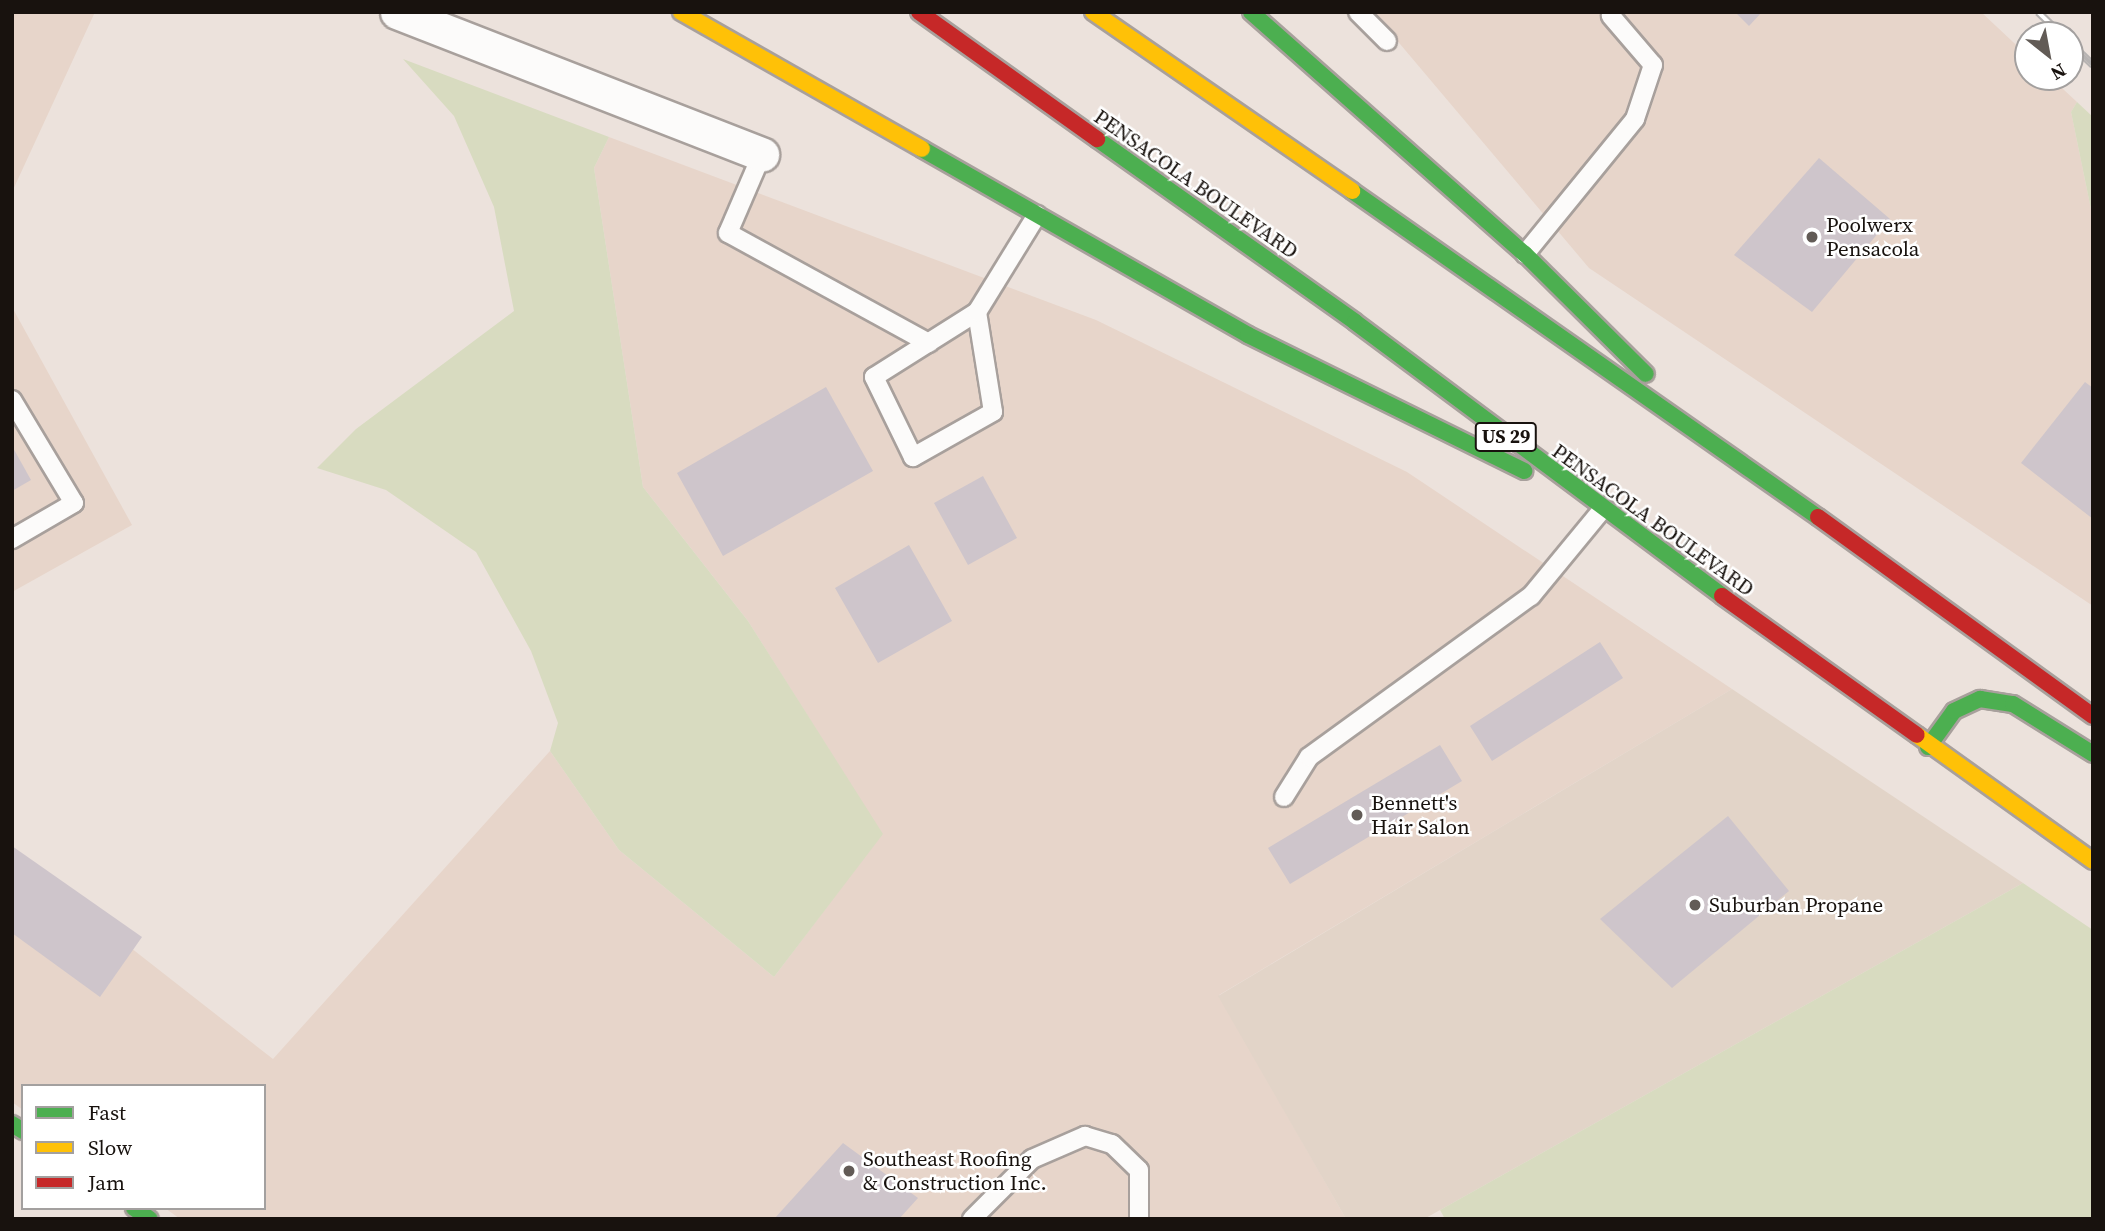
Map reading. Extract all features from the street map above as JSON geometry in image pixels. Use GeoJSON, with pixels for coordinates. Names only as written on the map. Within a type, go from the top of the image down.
{"type":"FeatureCollection","features":[{"type":"Feature","properties":{"kind":"main road"},"geometry":{"type":"LineString","coordinates":[[681,12],[1248,335],[1602,510]]}},
{"type":"Feature","properties":{"kind":"main road","name":"PENSACOLA BOULEVARD"},"geometry":{"type":"LineString","coordinates":[[919,12],[1355,322],[1602,510],[1928,747],[2093,862]]}},
{"type":"Feature","properties":{"kind":"main road"},"geometry":{"type":"LineString","coordinates":[[1093,12],[1717,444],[2093,716]]}},
{"type":"Feature","properties":{"kind":"main road"},"geometry":{"type":"LineString","coordinates":[[1251,12],[1525,254],[1717,444]]}},
{"type":"Feature","properties":{"kind":"main road"},"geometry":{"type":"LineString","coordinates":[[1928,747],[1954,711],[1980,699],[2013,704],[2093,754]]}},
{"type":"Feature","properties":{"kind":"street"},"geometry":{"type":"LineString","coordinates":[[397,12],[762,154]]}},
{"type":"Feature","properties":{"kind":"lane"},"geometry":{"type":"LineString","coordinates":[[1358,12],[1387,41]]}},
{"type":"Feature","properties":{"kind":"lane"},"geometry":{"type":"LineString","coordinates":[[1525,254],[1638,108],[1653,65],[1611,16]]}},
{"type":"Feature","properties":{"kind":"lane"},"geometry":{"type":"LineString","coordinates":[[762,154],[728,233],[929,343]]}},
{"type":"Feature","properties":{"kind":"lane"},"geometry":{"type":"LineString","coordinates":[[977,313],[993,412],[913,457],[874,377],[977,313],[1037,215]]}},
{"type":"Feature","properties":{"kind":"lane"},"geometry":{"type":"LineString","coordinates":[[12,400],[74,503],[12,539]]}},
{"type":"Feature","properties":{"kind":"lane"},"geometry":{"type":"LineString","coordinates":[[1284,797],[1309,757],[1531,596],[1602,510]]}},
{"type":"Feature","properties":{"kind":"lane"},"geometry":{"type":"LineString","coordinates":[[972,1219],[1032,1159],[1085,1136],[1112,1144],[1139,1170],[1139,1219]]}},
{"type":"Feature","properties":{"kind":"shaded area"},"geometry":{"type":"Polygon","coordinates":[[[12,12],[95,12],[12,192],[12,12]]]}},
{"type":"Feature","properties":{"kind":"shaded area"},"geometry":{"type":"Polygon","coordinates":[[[1373,12],[1981,12],[2014,43],[2014,91],[2065,91],[2077,102],[2071,112],[2093,219],[2093,606],[1589,268],[1373,12]]]}},
{"type":"Feature","properties":{"kind":"shaded area"},"geometry":{"type":"Polygon","coordinates":[[[609,137],[1096,320],[1407,472],[1732,689],[1219,995],[1346,1219],[180,1219],[168,1210],[266,1210],[266,1084],[21,1084],[21,1109],[12,1102],[12,855],[273,1059],[550,751],[619,850],[774,977],[882,834],[748,621],[643,487],[594,168],[609,137]]]}},
{"type":"Feature","properties":{"kind":"shaded area"},"geometry":{"type":"Polygon","coordinates":[[[12,307],[132,525],[12,592],[12,307]]]}},
{"type":"Feature","properties":{"kind":"shaded area"},"geometry":{"type":"Polygon","coordinates":[[[1732,689],[2023,883],[1424,1219],[1346,1219],[1218,996],[1732,689]]]}},
{"type":"Feature","properties":{"kind":"green space"},"geometry":{"type":"Polygon","coordinates":[[[403,59],[609,137],[594,168],[643,487],[748,621],[883,834],[774,977],[619,850],[550,751],[558,723],[531,651],[476,552],[386,490],[317,468],[356,429],[514,311],[494,207],[454,116],[403,59]]]}},
{"type":"Feature","properties":{"kind":"green space"},"geometry":{"type":"Polygon","coordinates":[[[2077,102],[2093,117],[2093,219],[2071,112],[2077,102]]]}},
{"type":"Feature","properties":{"kind":"green space"},"geometry":{"type":"Polygon","coordinates":[[[2023,883],[2093,930],[2093,1219],[1445,1219],[1440,1210],[2023,883]]]}},
{"type":"Feature","properties":{"kind":"building"},"geometry":{"type":"Polygon","coordinates":[[[1735,12],[1762,12],[1749,26],[1735,12]]]}},
{"type":"Feature","properties":{"kind":"building","name":"Poolwerx Pensacola"},"geometry":{"type":"Polygon","coordinates":[[[1819,158],[1890,219],[1812,312],[1734,255],[1819,158]]]}},
{"type":"Feature","properties":{"kind":"building"},"geometry":{"type":"Polygon","coordinates":[[[2085,382],[2093,388],[2093,519],[2021,463],[2085,382]]]}},
{"type":"Feature","properties":{"kind":"building"},"geometry":{"type":"Polygon","coordinates":[[[826,387],[873,471],[723,556],[677,473],[826,387]]]}},
{"type":"Feature","properties":{"kind":"building"},"geometry":{"type":"Polygon","coordinates":[[[12,446],[31,480],[12,491],[12,446]]]}},
{"type":"Feature","properties":{"kind":"building"},"geometry":{"type":"Polygon","coordinates":[[[983,476],[1017,538],[968,565],[934,503],[983,476]]]}},
{"type":"Feature","properties":{"kind":"building"},"geometry":{"type":"Polygon","coordinates":[[[909,545],[952,621],[878,663],[835,588],[909,545]]]}},
{"type":"Feature","properties":{"kind":"building"},"geometry":{"type":"Polygon","coordinates":[[[1600,642],[1623,678],[1492,761],[1470,726],[1600,642]]]}},
{"type":"Feature","properties":{"kind":"building"},"geometry":{"type":"Polygon","coordinates":[[[1440,745],[1462,781],[1290,884],[1268,848],[1440,745]]]}},
{"type":"Feature","properties":{"kind":"building","name":"Suburban Propane"},"geometry":{"type":"Polygon","coordinates":[[[1728,816],[1789,891],[1672,988],[1600,919],[1728,816]]]}},
{"type":"Feature","properties":{"kind":"building"},"geometry":{"type":"Polygon","coordinates":[[[12,846],[142,937],[100,997],[12,933],[12,846]]]}},
{"type":"Feature","properties":{"kind":"building","name":"Southeast Roofing & Construction Inc."},"geometry":{"type":"Polygon","coordinates":[[[843,1143],[918,1198],[899,1219],[774,1219],[843,1143]]]}},
{"type":"Feature","properties":{"kind":"railway"},"geometry":{"type":"LineString","coordinates":[[2038,12],[2047,21]]}},
{"type":"Feature","properties":{"kind":"railway"},"geometry":{"type":"LineString","coordinates":[[2084,56],[2093,65]]}},
{"type":"Feature","properties":{"kind":"traffic: fast"},"geometry":{"type":"LineString","coordinates":[[1251,12],[1525,254],[1646,374]]}},
{"type":"Feature","properties":{"kind":"traffic: fast"},"geometry":{"type":"LineString","coordinates":[[1097,139],[1355,322],[1722,596]]}},
{"type":"Feature","properties":{"kind":"traffic: fast"},"geometry":{"type":"LineString","coordinates":[[922,149],[1248,335],[1524,471]]}},
{"type":"Feature","properties":{"kind":"traffic: fast"},"geometry":{"type":"LineString","coordinates":[[1352,191],[1818,517]]}},
{"type":"Feature","properties":{"kind":"traffic: fast"},"geometry":{"type":"LineString","coordinates":[[1928,747],[1954,711],[1980,699],[2013,704],[2093,754]]}},
{"type":"Feature","properties":{"kind":"traffic: fast"},"geometry":{"type":"LineString","coordinates":[[12,1124],[21,1130]]}},
{"type":"Feature","properties":{"kind":"traffic: fast"},"geometry":{"type":"LineString","coordinates":[[137,1210],[150,1219]]}},
{"type":"Feature","properties":{"kind":"traffic: slow"},"geometry":{"type":"LineString","coordinates":[[681,12],[922,149]]}},
{"type":"Feature","properties":{"kind":"traffic: slow"},"geometry":{"type":"LineString","coordinates":[[1093,12],[1352,191]]}},
{"type":"Feature","properties":{"kind":"traffic: slow"},"geometry":{"type":"LineString","coordinates":[[1917,735],[2093,861]]}},
{"type":"Feature","properties":{"kind":"traffic: jam"},"geometry":{"type":"LineString","coordinates":[[919,12],[1097,139]]}},
{"type":"Feature","properties":{"kind":"traffic: jam"},"geometry":{"type":"LineString","coordinates":[[1818,517],[2093,716]]}},
{"type":"Feature","properties":{"kind":"traffic: jam"},"geometry":{"type":"LineString","coordinates":[[1722,596],[1917,735]]}},
{"type":"Feature","properties":{"kind":"place","name":"Poolwerx Pensacola"},"geometry":{"type":"Point","coordinates":[1812,237]}},
{"type":"Feature","properties":{"kind":"place","name":"Bennett's Hair Salon"},"geometry":{"type":"Point","coordinates":[1357,815]}},
{"type":"Feature","properties":{"kind":"place","name":"Suburban Propane"},"geometry":{"type":"Point","coordinates":[1695,905]}},
{"type":"Feature","properties":{"kind":"place","name":"Southeast Roofing & Construction Inc."},"geometry":{"type":"Point","coordinates":[849,1171]}}]}
